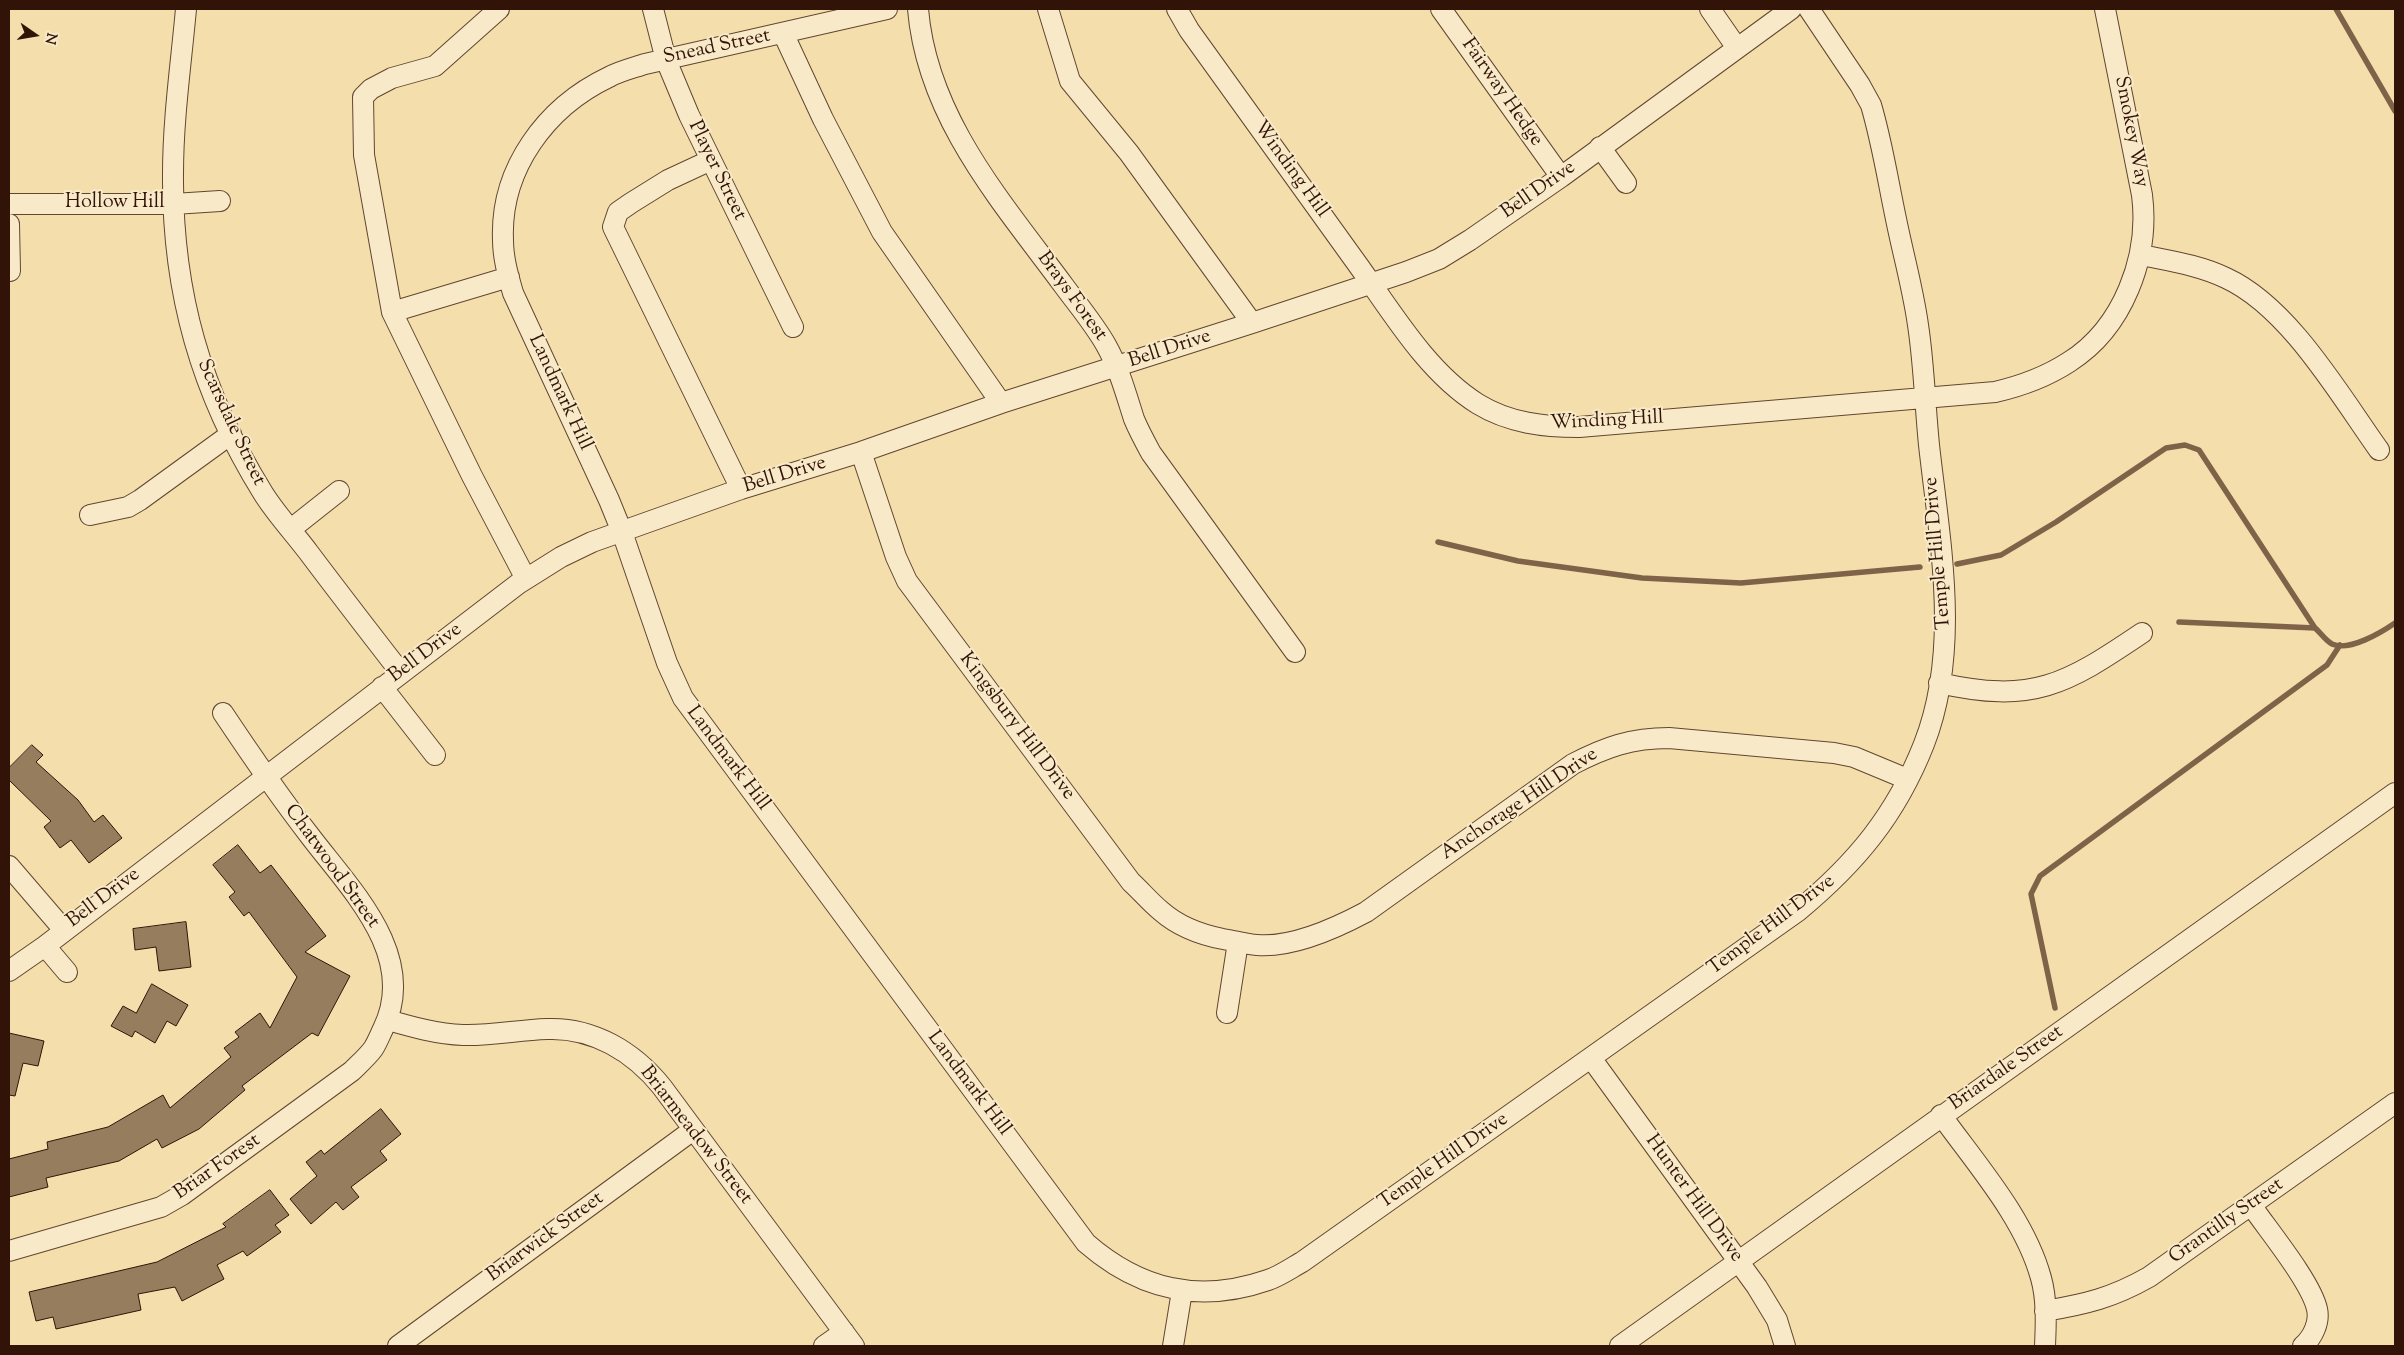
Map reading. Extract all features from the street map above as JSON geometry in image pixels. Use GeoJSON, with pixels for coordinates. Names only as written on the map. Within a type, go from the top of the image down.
{"type":"FeatureCollection","features":[{"type":"Feature","properties":{"kind":"street","name":"Scarsdale Street"},"geometry":{"type":"LineString","coordinates":[[186,9],[175,139],[174,204],[176,255],[185,308],[199,360],[230,434],[264,495],[401,673]]}},
{"type":"Feature","properties":{"kind":"street"},"geometry":{"type":"LineString","coordinates":[[499,9],[435,66],[392,78],[371,89],[363,97],[364,155],[392,312],[472,476],[526,579]]}},
{"type":"Feature","properties":{"kind":"street","name":"Player Street"},"geometry":{"type":"LineString","coordinates":[[653,9],[666,60],[689,115],[793,328]]}},
{"type":"Feature","properties":{"kind":"street","name":"Snead Street"},"geometry":{"type":"LineString","coordinates":[[557,113],[575,98],[608,77],[645,64],[887,9]]}},
{"type":"Feature","properties":{"kind":"street","name":"Brays Forest"},"geometry":{"type":"LineString","coordinates":[[918,9],[926,53],[937,91],[951,124],[980,173],[1107,346],[1135,420],[1150,453],[1295,652]]}},
{"type":"Feature","properties":{"kind":"street"},"geometry":{"type":"LineString","coordinates":[[1048,9],[1070,81],[1129,153],[1252,323]]}},
{"type":"Feature","properties":{"kind":"street","name":"Winding Hill"},"geometry":{"type":"LineString","coordinates":[[1177,9],[1190,30],[1425,356],[1449,383],[1478,404],[1511,419],[1528,424],[1546,427],[1579,427],[2003,390],[2027,384],[2070,362],[2097,338],[2118,310],[2127,294],[2141,256]]}},
{"type":"Feature","properties":{"kind":"street","name":"Fairway Hedge"},"geometry":{"type":"LineString","coordinates":[[1441,9],[1561,177]]}},
{"type":"Feature","properties":{"kind":"street"},"geometry":{"type":"LineString","coordinates":[[1710,9],[1737,48]]}},
{"type":"Feature","properties":{"kind":"street","name":"Bell Drive"},"geometry":{"type":"LineString","coordinates":[[9,971],[45,946],[382,687],[526,579],[560,557],[592,542],[741,489],[861,452],[1002,403],[1252,323],[1439,258],[1470,240],[1561,177],[1791,9]]}},
{"type":"Feature","properties":{"kind":"street","name":"Temple Hill Drive"},"geometry":{"type":"LineString","coordinates":[[1182,1291],[1207,1292],[1234,1289],[1269,1280],[1302,1262],[1591,1058],[1798,911],[1832,882],[1868,844],[1892,808],[1907,779],[1924,744],[1946,645],[1944,596],[1918,325],[1875,119],[1860,85],[1809,9]]}},
{"type":"Feature","properties":{"kind":"street","name":"Smokey Way"},"geometry":{"type":"LineString","coordinates":[[2105,9],[2142,195],[2144,211],[2141,256]]}},
{"type":"Feature","properties":{"kind":"street"},"geometry":{"type":"LineString","coordinates":[[783,33],[823,119],[882,232],[1002,403]]}},
{"type":"Feature","properties":{"kind":"street","name":"Landmark Hill"},"geometry":{"type":"LineString","coordinates":[[557,113],[532,139],[515,169],[509,186],[505,204],[502,240],[509,277],[513,293],[622,532],[667,663],[683,698],[1086,1243],[1100,1255],[1131,1275],[1154,1285],[1182,1291]]}},
{"type":"Feature","properties":{"kind":"street"},"geometry":{"type":"LineString","coordinates":[[1600,147],[1626,183]]}},
{"type":"Feature","properties":{"kind":"street"},"geometry":{"type":"LineString","coordinates":[[712,160],[668,180],[631,203],[618,212],[613,227],[741,489]]}},
{"type":"Feature","properties":{"kind":"street","name":"Hollow Hill"},"geometry":{"type":"LineString","coordinates":[[9,204],[174,204],[220,200]]}},
{"type":"Feature","properties":{"kind":"street"},"geometry":{"type":"LineString","coordinates":[[9,224],[10,271]]}},
{"type":"Feature","properties":{"kind":"street"},"geometry":{"type":"LineString","coordinates":[[2141,256],[2209,271],[2227,278],[2261,300],[2296,336],[2379,450]]}},
{"type":"Feature","properties":{"kind":"street"},"geometry":{"type":"LineString","coordinates":[[392,312],[509,277]]}},
{"type":"Feature","properties":{"kind":"street"},"geometry":{"type":"LineString","coordinates":[[90,514],[128,506],[140,500],[230,434]]}},
{"type":"Feature","properties":{"kind":"street","name":"Kingsbury Hill Drive"},"geometry":{"type":"LineString","coordinates":[[861,452],[896,558],[908,581],[1131,882],[1161,912],[1177,922],[1213,937],[1238,942]]}},
{"type":"Feature","properties":{"kind":"street"},"geometry":{"type":"LineString","coordinates":[[290,529],[339,491]]}},
{"type":"Feature","properties":{"kind":"street"},"geometry":{"type":"LineString","coordinates":[[1938,684],[1972,691],[2029,691],[2058,683],[2096,664],[2142,632]]}},
{"type":"Feature","properties":{"kind":"street"},"geometry":{"type":"LineString","coordinates":[[382,687],[435,755]]}},
{"type":"Feature","properties":{"kind":"street","name":"Chatwood Street"},"geometry":{"type":"LineString","coordinates":[[223,713],[265,776],[374,919],[389,953],[393,978],[392,1003],[388,1020]]}},
{"type":"Feature","properties":{"kind":"street","name":"Anchorage Hill Drive"},"geometry":{"type":"LineString","coordinates":[[1238,942],[1270,945],[1315,936],[1366,912],[1573,764],[1603,748],[1643,738],[1669,738],[1834,753],[1854,757],[1907,779]]}},
{"type":"Feature","properties":{"kind":"street","name":"Briardale Street"},"geometry":{"type":"LineString","coordinates":[[1620,1346],[1941,1115],[2395,794]]}},
{"type":"Feature","properties":{"kind":"street"},"geometry":{"type":"LineString","coordinates":[[9,866],[64,930]]}},
{"type":"Feature","properties":{"kind":"street"},"geometry":{"type":"LineString","coordinates":[[1226,1012],[1238,942]]}},
{"type":"Feature","properties":{"kind":"street"},"geometry":{"type":"LineString","coordinates":[[45,946],[67,972]]}},
{"type":"Feature","properties":{"kind":"street","name":"Briarmeadow Street"},"geometry":{"type":"LineString","coordinates":[[388,1020],[447,1034],[488,1034],[548,1029],[577,1031],[605,1040],[630,1055],[652,1074],[849,1339]]}},
{"type":"Feature","properties":{"kind":"street","name":"Briar Forest"},"geometry":{"type":"LineString","coordinates":[[9,1251],[161,1207],[182,1195],[352,1071],[374,1048],[388,1020]]}},
{"type":"Feature","properties":{"kind":"street","name":"Hunter Hill Drive"},"geometry":{"type":"LineString","coordinates":[[1591,1058],[1739,1262],[1777,1320],[1785,1346]]}},
{"type":"Feature","properties":{"kind":"street","name":"Grantilly Street"},"geometry":{"type":"LineString","coordinates":[[2045,1311],[2090,1303],[2125,1291],[2149,1277],[2395,1103]]}},
{"type":"Feature","properties":{"kind":"street"},"geometry":{"type":"LineString","coordinates":[[1941,1115],[2015,1219],[2032,1250],[2042,1279],[2045,1311],[2044,1346]]}},
{"type":"Feature","properties":{"kind":"street","name":"Briarwick Street"},"geometry":{"type":"LineString","coordinates":[[398,1346],[694,1130]]}},
{"type":"Feature","properties":{"kind":"street"},"geometry":{"type":"LineString","coordinates":[[2251,1205],[2307,1286],[2317,1309],[2316,1328],[2303,1346]]}},
{"type":"Feature","properties":{"kind":"street"},"geometry":{"type":"LineString","coordinates":[[1174,1346],[1182,1291]]}},
{"type":"Feature","properties":{"kind":"street"},"geometry":{"type":"LineString","coordinates":[[824,1346],[849,1339]]}},
{"type":"Feature","properties":{"kind":"building"},"geometry":{"type":"Polygon","coordinates":[[[32,745],[43,755],[36,762],[78,800],[94,822],[103,815],[122,838],[89,863],[71,840],[60,848],[44,827],[51,821],[9,780],[9,768],[32,745]]]}},
{"type":"Feature","properties":{"kind":"building"},"geometry":{"type":"Polygon","coordinates":[[[238,845],[260,873],[271,865],[326,936],[305,952],[350,976],[318,1036],[312,1033],[242,1086],[245,1090],[199,1129],[162,1148],[157,1139],[119,1161],[46,1178],[48,1187],[9,1197],[9,1159],[48,1149],[47,1142],[108,1127],[163,1095],[170,1108],[231,1057],[224,1048],[239,1037],[235,1032],[260,1013],[270,1028],[297,977],[249,912],[244,916],[229,897],[235,892],[213,865],[238,845]]]}},
{"type":"Feature","properties":{"kind":"building"},"geometry":{"type":"Polygon","coordinates":[[[186,922],[191,967],[159,971],[156,947],[135,950],[133,929],[186,922]]]}},
{"type":"Feature","properties":{"kind":"building"},"geometry":{"type":"Polygon","coordinates":[[[152,984],[188,1005],[176,1026],[167,1021],[155,1043],[135,1031],[132,1037],[111,1026],[123,1006],[136,1013],[152,984]]]}},
{"type":"Feature","properties":{"kind":"building"},"geometry":{"type":"Polygon","coordinates":[[[9,1033],[44,1041],[38,1066],[23,1063],[15,1096],[9,1095],[9,1033]]]}},
{"type":"Feature","properties":{"kind":"building"},"geometry":{"type":"Polygon","coordinates":[[[381,1109],[401,1134],[380,1151],[387,1160],[351,1187],[359,1197],[343,1210],[336,1202],[311,1224],[290,1199],[317,1176],[306,1162],[321,1150],[324,1154],[381,1109]]]}},
{"type":"Feature","properties":{"kind":"building"},"geometry":{"type":"Polygon","coordinates":[[[270,1190],[289,1215],[275,1225],[281,1232],[247,1256],[243,1251],[217,1265],[224,1279],[182,1301],[175,1287],[138,1294],[141,1310],[56,1329],[53,1317],[36,1321],[29,1292],[157,1262],[226,1227],[223,1224],[270,1190]]]}},
{"type":"Feature","properties":{"kind":"waterway"},"geometry":{"type":"LineString","coordinates":[[2336,9],[2395,111]]}},
{"type":"Feature","properties":{"kind":"waterway"},"geometry":{"type":"LineString","coordinates":[[1957,564],[2001,555],[2056,522],[2166,448],[2185,445],[2199,450],[2315,628],[2328,641],[2339,646],[2356,643],[2374,636],[2395,623]]}},
{"type":"Feature","properties":{"kind":"waterway"},"geometry":{"type":"LineString","coordinates":[[1438,542],[1518,561],[1642,578],[1741,583],[1920,567]]}},
{"type":"Feature","properties":{"kind":"waterway"},"geometry":{"type":"LineString","coordinates":[[2179,622],[2315,628]]}},
{"type":"Feature","properties":{"kind":"waterway"},"geometry":{"type":"LineString","coordinates":[[2055,1008],[2031,894],[2040,876],[2327,665],[2340,645]]}}]}
